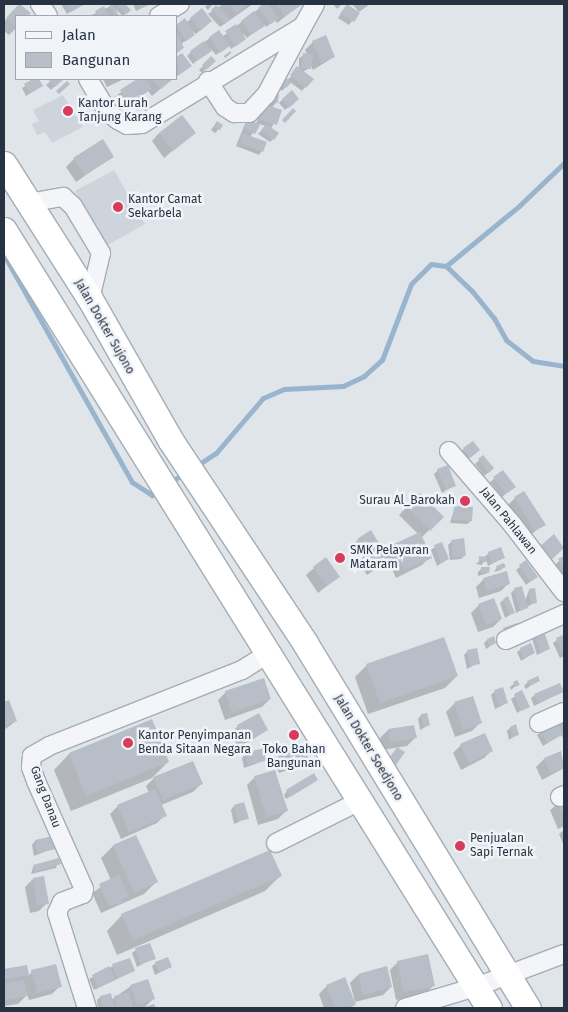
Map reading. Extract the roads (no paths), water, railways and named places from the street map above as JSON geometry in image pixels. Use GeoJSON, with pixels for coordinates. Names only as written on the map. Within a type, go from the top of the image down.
{"type":"FeatureCollection","features":[{"type":"Feature","properties":{"kind":"highway","name":"Jalan Dokter Sujono"},"geometry":{"type":"LineString","coordinates":[[4,164],[90,299],[171,441],[202,491]]}},
{"type":"Feature","properties":{"kind":"highway"},"geometry":{"type":"LineString","coordinates":[[4,230],[142,456],[488,1008]]}},
{"type":"Feature","properties":{"kind":"highway","name":"Jalan Dokter Soedjono"},"geometry":{"type":"LineString","coordinates":[[202,491],[305,643],[528,1008]]}},
{"type":"Feature","properties":{"kind":"street"},"geometry":{"type":"LineString","coordinates":[[40,4],[47,15]]}},
{"type":"Feature","properties":{"kind":"street"},"geometry":{"type":"LineString","coordinates":[[161,15],[180,4]]}},
{"type":"Feature","properties":{"kind":"street"},"geometry":{"type":"LineString","coordinates":[[208,82],[226,108],[234,113],[248,113],[266,95],[315,4]]}},
{"type":"Feature","properties":{"kind":"street"},"geometry":{"type":"LineString","coordinates":[[89,80],[108,112],[127,125],[136,125],[152,120],[208,82],[303,26]]}},
{"type":"Feature","properties":{"kind":"street"},"geometry":{"type":"LineString","coordinates":[[28,203],[63,198],[73,206],[101,253],[90,299]]}},
{"type":"Feature","properties":{"kind":"street","name":"Jalan Pahlawan"},"geometry":{"type":"LineString","coordinates":[[448,451],[512,524],[564,592]]}},
{"type":"Feature","properties":{"kind":"street"},"geometry":{"type":"LineString","coordinates":[[506,640],[564,614]]}},
{"type":"Feature","properties":{"kind":"street","name":"Gang Danau"},"geometry":{"type":"LineString","coordinates":[[88,1008],[56,913],[62,902],[83,894],[84,887],[36,781],[31,767],[32,756],[50,746],[242,670],[266,655]]}},
{"type":"Feature","properties":{"kind":"street"},"geometry":{"type":"LineString","coordinates":[[539,724],[564,712]]}},
{"type":"Feature","properties":{"kind":"street"},"geometry":{"type":"LineString","coordinates":[[276,843],[358,802]]}},
{"type":"Feature","properties":{"kind":"street"},"geometry":{"type":"LineString","coordinates":[[405,1008],[476,987],[564,954]]}},
{"type":"Feature","properties":{"kind":"waterway"},"geometry":{"type":"LineString","coordinates":[[446,266],[519,206],[564,163]]}},
{"type":"Feature","properties":{"kind":"waterway"},"geometry":{"type":"LineString","coordinates":[[4,255],[132,482],[152,495],[158,491]]}},
{"type":"Feature","properties":{"kind":"waterway"},"geometry":{"type":"LineString","coordinates":[[196,466],[216,453],[263,398],[284,389],[343,386],[364,376],[382,360],[411,284],[431,264],[446,266],[472,291],[494,318],[506,340],[533,361],[564,366]]}},
{"type":"Feature","properties":{"kind":"waterway"},"geometry":{"type":"LineString","coordinates":[[169,483],[185,473]]}},
{"type":"Feature","properties":{"kind":"place","name":"Kantor Lurah Tanjung Karang"},"geometry":{"type":"Point","coordinates":[68,111]}},
{"type":"Feature","properties":{"kind":"place","name":"Kantor Camat Sekarbela"},"geometry":{"type":"Point","coordinates":[118,207]}},
{"type":"Feature","properties":{"kind":"place","name":"Surau Al_Barokah"},"geometry":{"type":"Point","coordinates":[465,501]}},
{"type":"Feature","properties":{"kind":"place","name":"SMK Pelayaran Mataram"},"geometry":{"type":"Point","coordinates":[340,558]}},
{"type":"Feature","properties":{"kind":"place","name":"Toko Bahan Bangunan"},"geometry":{"type":"Point","coordinates":[294,735]}},
{"type":"Feature","properties":{"kind":"place","name":"Kantor Penyimpanan Benda Sitaan Negara"},"geometry":{"type":"Point","coordinates":[128,743]}},
{"type":"Feature","properties":{"kind":"place","name":"Penjualan Sapi Ternak"},"geometry":{"type":"Point","coordinates":[460,846]}}]}
